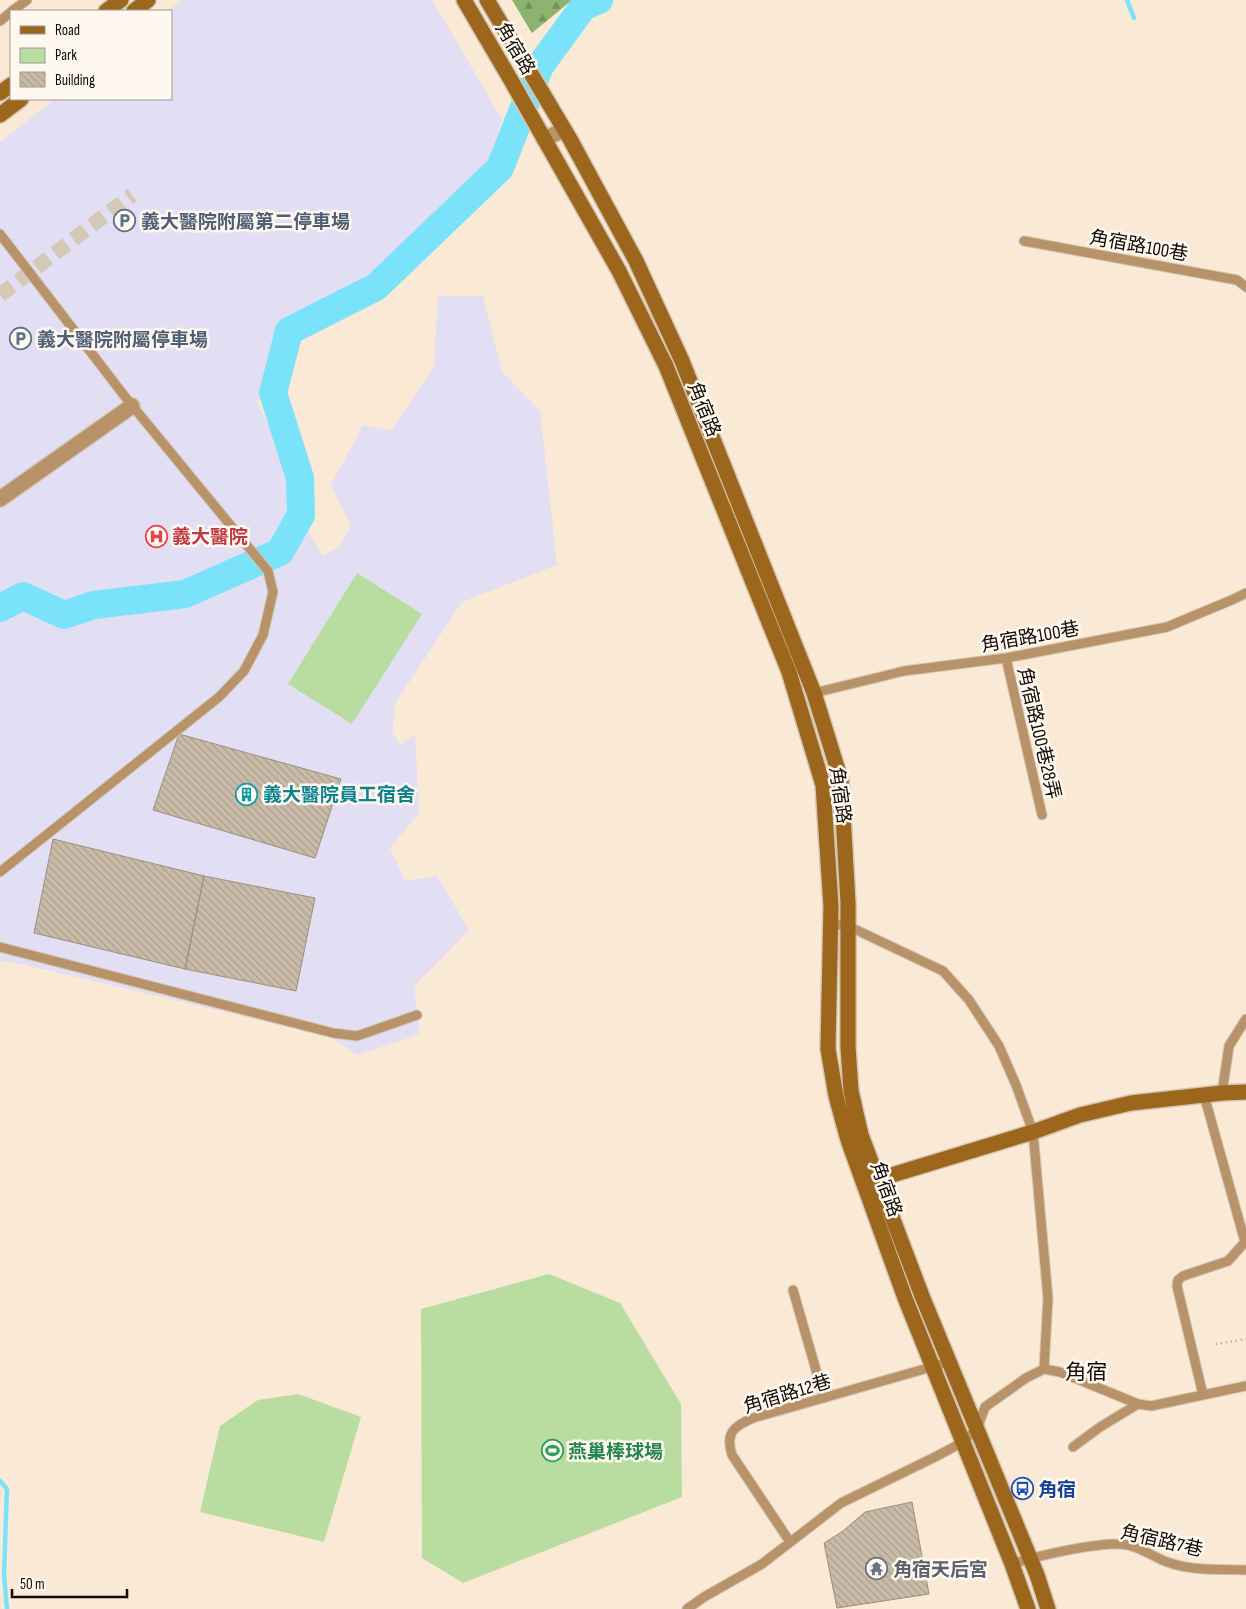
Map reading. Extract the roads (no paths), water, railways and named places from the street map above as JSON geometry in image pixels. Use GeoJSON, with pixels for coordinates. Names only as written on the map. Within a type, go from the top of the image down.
{"type":"FeatureCollection","features":[{"type":"Feature","properties":{"kind":"main road"},"geometry":{"type":"LineString","coordinates":[[107,10],[121,0]]}},
{"type":"Feature","properties":{"kind":"main road"},"geometry":{"type":"LineString","coordinates":[[135,10],[148,0]]}},
{"type":"Feature","properties":{"kind":"main road","name":"角宿路"},"geometry":{"type":"LineString","coordinates":[[464,0],[619,271],[666,366],[789,672],[823,785],[831,906],[828,1049],[836,1096],[848,1140],[869,1179],[949,1362],[1030,1558],[1048,1609]]}},
{"type":"Feature","properties":{"kind":"main road","name":"角宿路"},"geometry":{"type":"LineString","coordinates":[[487,0],[564,130],[636,261],[682,361],[814,693],[841,780],[848,903],[847,998],[851,1091],[869,1179],[905,1298],[1012,1564],[1028,1609]]}},
{"type":"Feature","properties":{"kind":"main road"},"geometry":{"type":"LineString","coordinates":[[0,93],[10,85]]}},
{"type":"Feature","properties":{"kind":"main road"},"geometry":{"type":"LineString","coordinates":[[0,115],[20,100]]}},
{"type":"Feature","properties":{"kind":"main road"},"geometry":{"type":"LineString","coordinates":[[869,1179],[892,1175],[1033,1132],[1080,1115],[1131,1103],[1222,1092],[1246,1092]]}},
{"type":"Feature","properties":{"kind":"street"},"geometry":{"type":"LineString","coordinates":[[544,139],[564,130]]}},
{"type":"Feature","properties":{"kind":"street"},"geometry":{"type":"LineString","coordinates":[[0,499],[132,406]]}},
{"type":"Feature","properties":{"kind":"lane"},"geometry":{"type":"LineString","coordinates":[[14,10],[27,0]]}},
{"type":"Feature","properties":{"kind":"lane"},"geometry":{"type":"LineString","coordinates":[[0,234],[132,406],[268,571],[273,592],[262,635],[244,671],[219,697],[0,872]]}},
{"type":"Feature","properties":{"kind":"lane","name":"角宿路100巷"},"geometry":{"type":"LineString","coordinates":[[1024,241],[1237,280],[1246,286]]}},
{"type":"Feature","properties":{"kind":"lane","name":"角宿路100巷"},"geometry":{"type":"LineString","coordinates":[[814,693],[904,671],[1006,658],[1167,628],[1246,593]]}},
{"type":"Feature","properties":{"kind":"lane","name":"角宿路100巷28弄"},"geometry":{"type":"LineString","coordinates":[[1006,658],[1042,815]]}},
{"type":"Feature","properties":{"kind":"lane"},"geometry":{"type":"LineString","coordinates":[[830,924],[848,926],[943,971],[969,1000],[999,1046],[1033,1132],[1048,1298],[1044,1369]]}},
{"type":"Feature","properties":{"kind":"lane"},"geometry":{"type":"LineString","coordinates":[[0,947],[333,1034],[357,1036],[417,1015]]}},
{"type":"Feature","properties":{"kind":"lane"},"geometry":{"type":"LineString","coordinates":[[1222,1092],[1229,1046],[1246,1019]]}},
{"type":"Feature","properties":{"kind":"lane"},"geometry":{"type":"LineString","coordinates":[[1203,1395],[1177,1286],[1178,1280],[1183,1276],[1228,1261],[1244,1242],[1204,1095]]}},
{"type":"Feature","properties":{"kind":"lane"},"geometry":{"type":"LineString","coordinates":[[793,1290],[824,1398]]}},
{"type":"Feature","properties":{"kind":"lane","name":"角宿路12巷"},"geometry":{"type":"LineString","coordinates":[[790,1542],[732,1455],[729,1440],[733,1429],[742,1422],[949,1362]]}},
{"type":"Feature","properties":{"kind":"lane"},"geometry":{"type":"LineString","coordinates":[[687,1609],[704,1597],[762,1564],[842,1503],[963,1442],[976,1429],[985,1407],[1026,1378],[1044,1369],[1060,1372],[1138,1404],[1151,1406],[1246,1387]]}},
{"type":"Feature","properties":{"kind":"lane"},"geometry":{"type":"LineString","coordinates":[[1073,1448],[1100,1427],[1138,1404]]}},
{"type":"Feature","properties":{"kind":"lane","name":"角宿路7巷"},"geometry":{"type":"LineString","coordinates":[[1012,1564],[1030,1558],[1105,1544],[1128,1545],[1170,1563],[1182,1566],[1246,1570]]}},
{"type":"Feature","properties":{"kind":"waterway"},"geometry":{"type":"LineString","coordinates":[[0,608],[23,596],[64,615],[94,605],[185,594],[280,552],[301,515],[300,478],[273,393],[289,331],[376,287],[500,168],[540,66],[583,7],[599,0]]}},
{"type":"Feature","properties":{"kind":"waterway"},"geometry":{"type":"LineString","coordinates":[[1127,0],[1134,18]]}},
{"type":"Feature","properties":{"kind":"waterway"},"geometry":{"type":"LineString","coordinates":[[0,1481],[7,1489],[4,1575],[7,1609]]}},
{"type":"Feature","properties":{"kind":"tunnel"},"geometry":{"type":"LineString","coordinates":[[0,295],[132,195]]}},
{"type":"Feature","properties":{"kind":"place","name":"義大醫院附屬第二停車場"},"geometry":{"type":"Point","coordinates":[125,221]}},
{"type":"Feature","properties":{"kind":"place","name":"義大醫院附屬停車場"},"geometry":{"type":"Point","coordinates":[21,339]}},
{"type":"Feature","properties":{"kind":"place","name":"義大醫院"},"geometry":{"type":"Point","coordinates":[156,536]}},
{"type":"Feature","properties":{"kind":"place","name":"義大醫院員工宿舍"},"geometry":{"type":"Point","coordinates":[247,794]}},
{"type":"Feature","properties":{"kind":"place","name":"燕巢棒球場"},"geometry":{"type":"Point","coordinates":[552,1451]}},
{"type":"Feature","properties":{"kind":"place","name":"角宿"},"geometry":{"type":"Point","coordinates":[1022,1489]}},
{"type":"Feature","properties":{"kind":"place","name":"角宿天后宮"},"geometry":{"type":"Point","coordinates":[877,1569]}},
{"type":"Feature","properties":{"kind":"district","name":"角宿"},"geometry":{"type":"Point","coordinates":[1086,1372]}}]}
